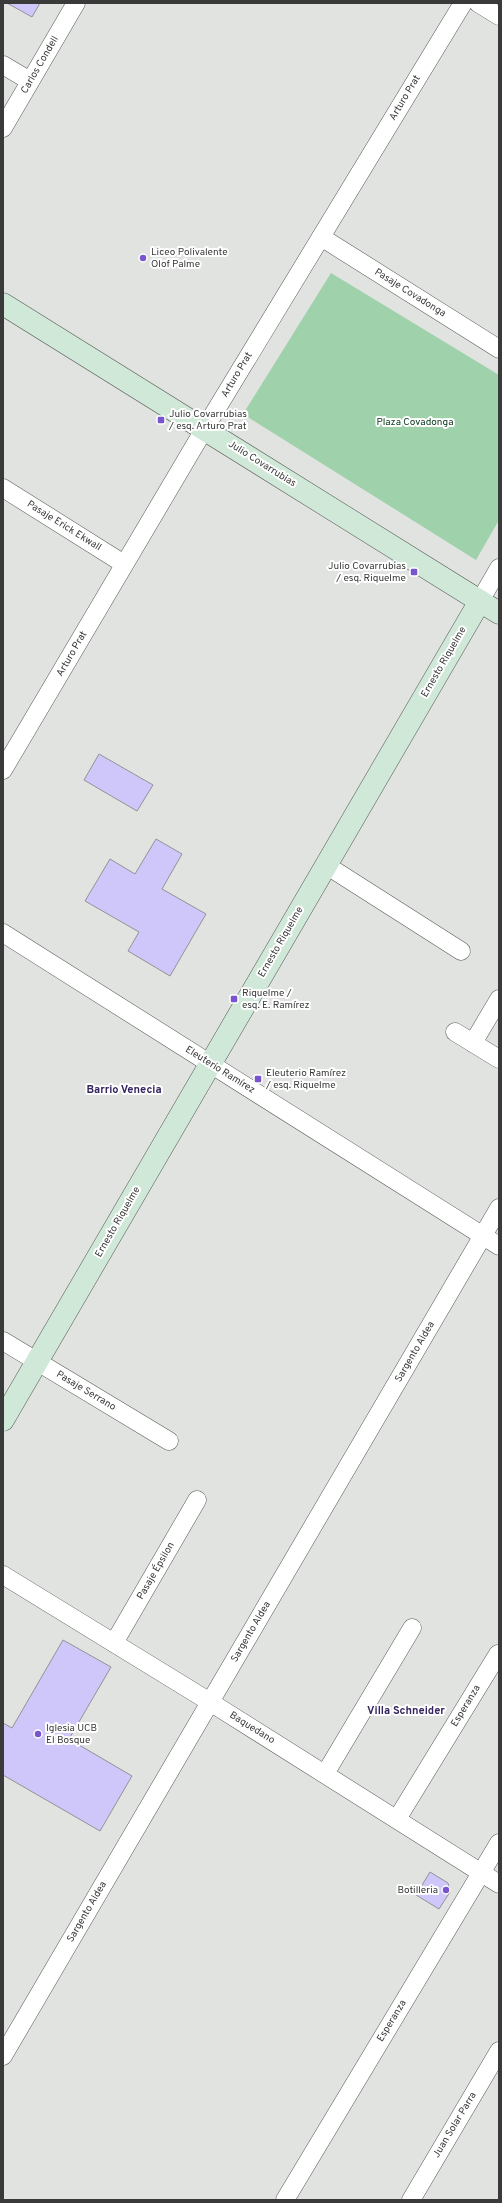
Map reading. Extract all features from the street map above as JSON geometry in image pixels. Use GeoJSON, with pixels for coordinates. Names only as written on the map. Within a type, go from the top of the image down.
{"type":"FeatureCollection","features":[{"type":"Feature","properties":{"kind":"street","name":"Carlos Condell"},"geometry":{"type":"LineString","coordinates":[[3,128],[76,3]]}},
{"type":"Feature","properties":{"kind":"street","name":"Arturo Prat"},"geometry":{"type":"LineString","coordinates":[[3,770],[205,428],[463,3]]}},
{"type":"Feature","properties":{"kind":"street"},"geometry":{"type":"LineString","coordinates":[[478,3],[499,16]]}},
{"type":"Feature","properties":{"kind":"street"},"geometry":{"type":"LineString","coordinates":[[3,65],[30,81]]}},
{"type":"Feature","properties":{"kind":"street","name":"Pasaje Covadonga"},"geometry":{"type":"LineString","coordinates":[[321,238],[499,349]]}},
{"type":"Feature","properties":{"kind":"street","name":"Julio Covarrubias"},"geometry":{"type":"LineString","coordinates":[[3,304],[205,428],[499,613]]}},
{"type":"Feature","properties":{"kind":"street","name":"Pasaje Erick Ekwall"},"geometry":{"type":"LineString","coordinates":[[3,488],[124,564]]}},
{"type":"Feature","properties":{"kind":"street","name":"Ernesto Riquelme"},"geometry":{"type":"LineString","coordinates":[[3,1420],[499,568]]}},
{"type":"Feature","properties":{"kind":"street"},"geometry":{"type":"LineString","coordinates":[[326,865],[461,951]]}},
{"type":"Feature","properties":{"kind":"street","name":"Eleuterio Ramírez"},"geometry":{"type":"LineString","coordinates":[[3,933],[499,1246]]}},
{"type":"Feature","properties":{"kind":"street"},"geometry":{"type":"LineString","coordinates":[[473,1043],[499,999]]}},
{"type":"Feature","properties":{"kind":"street"},"geometry":{"type":"LineString","coordinates":[[455,1032],[499,1059]]}},
{"type":"Feature","properties":{"kind":"street","name":"Sargento Aldea"},"geometry":{"type":"LineString","coordinates":[[3,2056],[499,1208]]}},
{"type":"Feature","properties":{"kind":"street","name":"Pasaje Serrano"},"geometry":{"type":"LineString","coordinates":[[3,1341],[169,1441]]}},
{"type":"Feature","properties":{"kind":"street","name":"Pasaje Épsilon"},"geometry":{"type":"LineString","coordinates":[[114,1643],[197,1500]]}},
{"type":"Feature","properties":{"kind":"street","name":"Baquedano"},"geometry":{"type":"LineString","coordinates":[[3,1575],[210,1702],[499,1884]]}},
{"type":"Feature","properties":{"kind":"street"},"geometry":{"type":"LineString","coordinates":[[325,1774],[412,1628]]}},
{"type":"Feature","properties":{"kind":"street","name":"Esperanza"},"geometry":{"type":"LineString","coordinates":[[397,1820],[498,1654]]}},
{"type":"Feature","properties":{"kind":"street","name":"Esperanza"},"geometry":{"type":"LineString","coordinates":[[285,2200],[499,1843]]}},
{"type":"Feature","properties":{"kind":"street","name":"Juan Solar Parra"},"geometry":{"type":"LineString","coordinates":[[413,2199],[499,2051]]}},
{"type":"Feature","properties":{"kind":"green space","name":"Plaza Covadonga"},"geometry":{"type":"Polygon","coordinates":[[[331,273],[499,375],[499,520],[476,560],[243,414],[331,273]]]}},
{"type":"Feature","properties":{"kind":"building"},"geometry":{"type":"Polygon","coordinates":[[[7,3],[40,3],[32,17],[7,3]]]}},
{"type":"Feature","properties":{"kind":"building"},"geometry":{"type":"Polygon","coordinates":[[[99,754],[153,785],[137,811],[84,780],[99,754]]]}},
{"type":"Feature","properties":{"kind":"building"},"geometry":{"type":"Polygon","coordinates":[[[156,839],[182,854],[162,889],[206,914],[170,976],[128,951],[139,932],[85,901],[110,859],[135,874],[156,839]]]}},
{"type":"Feature","properties":{"kind":"building","name":"Iglesia UCB El Bosque"},"geometry":{"type":"Polygon","coordinates":[[[63,1640],[111,1667],[69,1739],[132,1776],[100,1831],[3,1775],[3,1723],[12,1728],[63,1640]]]}},
{"type":"Feature","properties":{"kind":"building"},"geometry":{"type":"Polygon","coordinates":[[[430,1872],[448,1883],[450,1892],[439,1909],[416,1895],[430,1872]]]}},
{"type":"Feature","properties":{"kind":"place","name":"Liceo Polivalente Olof Palme"},"geometry":{"type":"Point","coordinates":[143,258]}},
{"type":"Feature","properties":{"kind":"place","name":"Julio Covarrubias / esq. Arturo Prat"},"geometry":{"type":"Point","coordinates":[161,420]}},
{"type":"Feature","properties":{"kind":"place","name":"Julio Covarrubias / esq. Riquelme"},"geometry":{"type":"Point","coordinates":[414,572]}},
{"type":"Feature","properties":{"kind":"place","name":"Riquelme / esq. E. Ramírez"},"geometry":{"type":"Point","coordinates":[234,999]}},
{"type":"Feature","properties":{"kind":"place","name":"Eleuterio Ramírez / esq. Riquelme"},"geometry":{"type":"Point","coordinates":[258,1079]}},
{"type":"Feature","properties":{"kind":"place","name":"Iglesia UCB El Bosque"},"geometry":{"type":"Point","coordinates":[38,1734]}},
{"type":"Feature","properties":{"kind":"place","name":"Botilleria"},"geometry":{"type":"Point","coordinates":[446,1890]}},
{"type":"Feature","properties":{"kind":"district","name":"Barrio Venecia"},"geometry":{"type":"Point","coordinates":[124,1090]}},
{"type":"Feature","properties":{"kind":"district","name":"Villa Schneider"},"geometry":{"type":"Point","coordinates":[406,1711]}}]}
